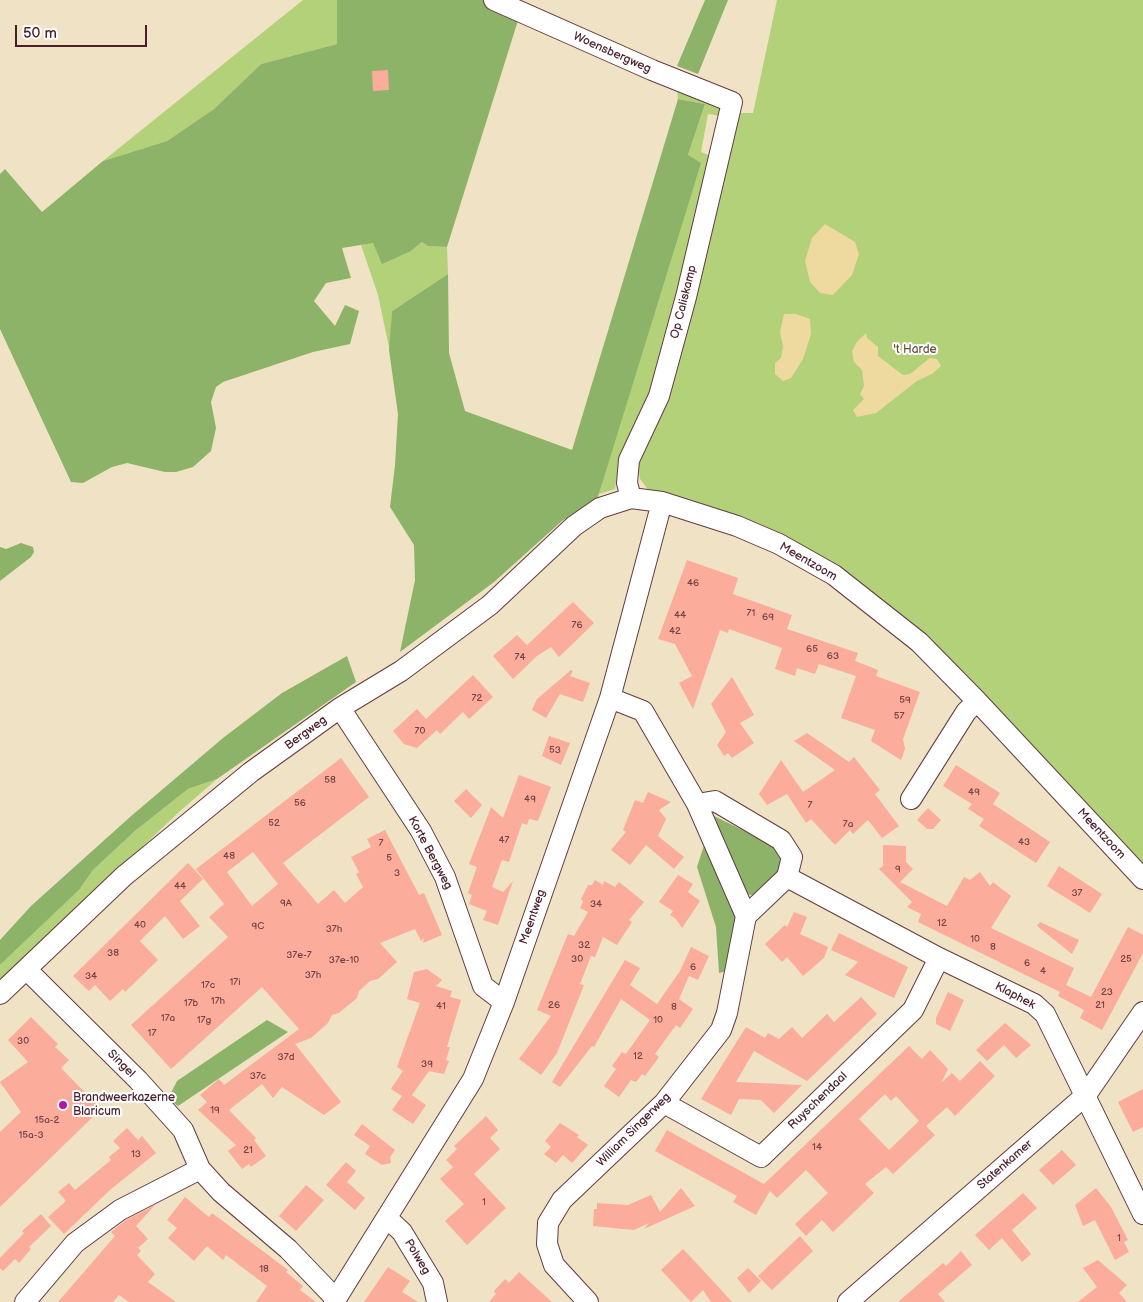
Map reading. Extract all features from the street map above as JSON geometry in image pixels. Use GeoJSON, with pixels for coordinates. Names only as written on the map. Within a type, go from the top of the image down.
{"type":"FeatureCollection","features":[{"type":"Feature","properties":{"kind":"street","name":"Woensbergweg"},"geometry":{"type":"LineString","coordinates":[[494,0],[652,70],[732,102]]}},
{"type":"Feature","properties":{"kind":"street","name":"Op Caliskamp"},"geometry":{"type":"LineString","coordinates":[[631,498],[627,483],[629,460],[659,396],[686,297],[732,102]]}},
{"type":"Feature","properties":{"kind":"street","name":"Meentzoom"},"geometry":{"type":"LineString","coordinates":[[631,498],[662,502],[737,526],[779,544],[834,576],[919,642],[977,701],[1143,879]]}},
{"type":"Feature","properties":{"kind":"street","name":"Bergweg"},"geometry":{"type":"LineString","coordinates":[[0,994],[124,876],[251,772],[340,708],[401,671],[490,605],[574,526],[600,508],[631,498]]}},
{"type":"Feature","properties":{"kind":"street","name":"Meentweg"},"geometry":{"type":"LineString","coordinates":[[335,1300],[473,1079],[504,1002],[610,698],[662,502]]}},
{"type":"Feature","properties":{"kind":"street"},"geometry":{"type":"LineString","coordinates":[[610,698],[643,711],[697,804],[746,916],[787,876],[792,857],[781,840],[715,801],[697,804]]}},
{"type":"Feature","properties":{"kind":"street"},"geometry":{"type":"LineString","coordinates":[[911,799],[966,712],[977,701]]}},
{"type":"Feature","properties":{"kind":"street","name":"Korte Bergweg"},"geometry":{"type":"LineString","coordinates":[[340,708],[350,726],[421,831],[445,877],[483,986],[504,1002]]}},
{"type":"Feature","properties":{"kind":"street","name":"Klaphek"},"geometry":{"type":"LineString","coordinates":[[787,876],[939,958],[1034,1004],[1045,1014],[1143,1214]]}},
{"type":"Feature","properties":{"kind":"street","name":"William Singerweg"},"geometry":{"type":"LineString","coordinates":[[588,1302],[554,1265],[547,1244],[548,1223],[562,1200],[664,1103],[721,1030],[727,1013],[746,916]]}},
{"type":"Feature","properties":{"kind":"street","name":"Ruyschendaal"},"geometry":{"type":"LineString","coordinates":[[664,1103],[760,1157],[913,1010],[939,958]]}},
{"type":"Feature","properties":{"kind":"street","name":"Singel"},"geometry":{"type":"LineString","coordinates":[[27,970],[138,1080],[183,1130],[200,1169],[221,1192],[288,1249],[335,1300]]}},
{"type":"Feature","properties":{"kind":"street","name":"Statenkamer"},"geometry":{"type":"LineString","coordinates":[[848,1302],[1086,1095],[1143,1012]]}},
{"type":"Feature","properties":{"kind":"street"},"geometry":{"type":"LineString","coordinates":[[25,1302],[75,1243],[120,1210],[200,1169]]}},
{"type":"Feature","properties":{"kind":"street","name":"Polweg"},"geometry":{"type":"LineString","coordinates":[[387,1218],[402,1232],[433,1283],[437,1302]]}},
{"type":"Feature","properties":{"kind":"green space"},"geometry":{"type":"Polygon","coordinates":[[[303,0],[337,0],[337,44],[261,64],[214,109],[167,141],[103,161],[303,0]]]}},
{"type":"Feature","properties":{"kind":"green space"},"geometry":{"type":"Polygon","coordinates":[[[337,0],[490,0],[520,14],[447,247],[428,246],[422,242],[411,251],[382,264],[373,243],[342,248],[351,278],[326,283],[314,301],[335,326],[345,305],[359,311],[350,344],[313,352],[223,382],[216,387],[211,402],[216,428],[211,451],[193,467],[176,472],[165,472],[127,463],[112,467],[83,483],[71,482],[0,329],[0,174],[5,169],[42,212],[103,161],[167,141],[214,109],[261,64],[337,44],[337,0]]]}},
{"type":"Feature","properties":{"kind":"green space"},"geometry":{"type":"Polygon","coordinates":[[[705,0],[728,0],[698,74],[677,66],[705,0]]]}},
{"type":"Feature","properties":{"kind":"green space","name":"'t Harde"},"geometry":{"type":"Polygon","coordinates":[[[777,0],[1143,0],[1143,873],[939,655],[718,510],[689,499],[649,491],[640,479],[638,460],[720,174],[740,113],[753,113],[777,0]]]}},
{"type":"Feature","properties":{"kind":"green space"},"geometry":{"type":"Polygon","coordinates":[[[677,87],[716,103],[722,112],[721,116],[708,114],[701,152],[711,156],[692,240],[651,389],[620,455],[615,489],[599,494],[688,155],[705,104],[678,99],[677,87]]]}},
{"type":"Feature","properties":{"kind":"green space"},"geometry":{"type":"Polygon","coordinates":[[[678,99],[705,104],[688,155],[701,163],[597,500],[563,520],[494,582],[400,652],[415,580],[414,545],[390,507],[398,414],[389,350],[392,311],[448,274],[449,353],[465,411],[572,450],[678,99]]]}},
{"type":"Feature","properties":{"kind":"green space"},"geometry":{"type":"Polygon","coordinates":[[[374,242],[411,251],[422,242],[428,246],[447,247],[448,274],[392,311],[390,352],[378,295],[361,245],[374,242]]]}},
{"type":"Feature","properties":{"kind":"green space"},"geometry":{"type":"Polygon","coordinates":[[[21,543],[33,547],[34,552],[31,557],[0,581],[0,547],[6,549],[21,543]]]}},
{"type":"Feature","properties":{"kind":"green space"},"geometry":{"type":"Polygon","coordinates":[[[347,656],[356,682],[217,779],[188,789],[135,831],[93,870],[79,890],[0,965],[0,940],[31,906],[130,817],[223,738],[282,693],[347,656]]]}},
{"type":"Feature","properties":{"kind":"green space"},"geometry":{"type":"Polygon","coordinates":[[[217,779],[179,812],[0,982],[0,965],[79,890],[93,870],[135,831],[188,789],[217,779]]]}},
{"type":"Feature","properties":{"kind":"green space"},"geometry":{"type":"Polygon","coordinates":[[[708,813],[779,848],[790,856],[763,898],[739,892],[708,813]]]}},
{"type":"Feature","properties":{"kind":"green space"},"geometry":{"type":"Polygon","coordinates":[[[706,839],[742,921],[735,969],[719,973],[716,927],[697,867],[706,839]]]}},
{"type":"Feature","properties":{"kind":"green space"},"geometry":{"type":"Polygon","coordinates":[[[267,1020],[288,1032],[178,1106],[168,1099],[177,1081],[267,1020]]]}},
{"type":"Feature","properties":{"kind":"sand"},"geometry":{"type":"Polygon","coordinates":[[[825,224],[855,242],[859,254],[852,275],[833,295],[820,293],[810,282],[805,261],[812,238],[825,224]]]}},
{"type":"Feature","properties":{"kind":"sand"},"geometry":{"type":"Polygon","coordinates":[[[784,314],[796,314],[810,319],[811,334],[803,359],[791,378],[783,381],[775,374],[775,363],[781,358],[783,346],[780,332],[784,314]]]}},
{"type":"Feature","properties":{"kind":"sand"},"geometry":{"type":"Polygon","coordinates":[[[866,333],[867,338],[878,347],[878,356],[903,375],[910,374],[930,358],[937,359],[941,366],[932,374],[917,381],[876,413],[857,417],[853,410],[864,399],[860,394],[864,386],[862,370],[854,362],[852,351],[857,342],[866,333]]]}},
{"type":"Feature","properties":{"kind":"building"},"geometry":{"type":"Polygon","coordinates":[[[388,70],[389,90],[373,91],[372,71],[388,70]]]}},
{"type":"Feature","properties":{"kind":"building"},"geometry":{"type":"Polygon","coordinates":[[[687,560],[738,578],[733,594],[792,615],[787,629],[858,653],[855,661],[878,670],[876,676],[920,692],[903,739],[905,749],[901,760],[871,741],[875,730],[841,718],[856,676],[819,664],[815,674],[797,668],[795,676],[775,669],[782,648],[729,629],[728,633],[720,630],[693,709],[679,683],[692,676],[675,644],[658,639],[687,560]]]}},
{"type":"Feature","properties":{"kind":"building"},"geometry":{"type":"Polygon","coordinates":[[[573,602],[594,623],[559,657],[551,647],[537,656],[513,679],[493,656],[517,635],[527,645],[573,602]]]}},
{"type":"Feature","properties":{"kind":"building"},"geometry":{"type":"Polygon","coordinates":[[[571,670],[573,671],[570,676],[590,683],[583,702],[560,694],[546,718],[532,710],[537,699],[571,670]]]}},
{"type":"Feature","properties":{"kind":"building"},"geometry":{"type":"Polygon","coordinates":[[[473,675],[493,697],[469,719],[463,712],[440,734],[437,730],[417,748],[404,744],[393,731],[417,709],[426,719],[473,675]]]}},
{"type":"Feature","properties":{"kind":"building"},"geometry":{"type":"Polygon","coordinates":[[[732,677],[754,715],[740,723],[754,743],[732,758],[728,753],[724,756],[717,745],[726,732],[711,704],[732,677]]]}},
{"type":"Feature","properties":{"kind":"building"},"geometry":{"type":"Polygon","coordinates":[[[807,733],[849,762],[854,757],[880,790],[875,794],[899,826],[882,838],[868,820],[853,834],[850,830],[835,845],[811,819],[806,823],[787,794],[767,805],[759,794],[781,760],[803,792],[835,770],[794,741],[807,733]]]}},
{"type":"Feature","properties":{"kind":"building"},"geometry":{"type":"Polygon","coordinates":[[[549,736],[570,743],[561,765],[542,756],[549,736]]]}},
{"type":"Feature","properties":{"kind":"building"},"geometry":{"type":"Polygon","coordinates":[[[341,758],[369,797],[283,863],[318,904],[334,890],[345,903],[363,887],[356,874],[359,872],[351,857],[371,847],[367,839],[385,830],[419,895],[424,893],[442,935],[423,943],[424,938],[421,941],[415,929],[380,943],[397,962],[378,979],[370,981],[359,991],[357,998],[339,1013],[332,1015],[328,1023],[311,1038],[295,1044],[341,1102],[324,1115],[282,1087],[273,1098],[262,1084],[229,1110],[256,1138],[254,1140],[266,1156],[251,1167],[249,1164],[242,1169],[228,1151],[236,1145],[198,1110],[207,1102],[200,1095],[219,1079],[224,1085],[299,1029],[262,987],[171,1069],[131,1025],[228,937],[209,917],[224,904],[196,869],[341,758]],[[253,852],[227,872],[252,906],[278,884],[253,852]]]}},
{"type":"Feature","properties":{"kind":"building"},"geometry":{"type":"Polygon","coordinates":[[[956,765],[1000,793],[993,804],[1050,842],[1036,863],[979,826],[984,819],[968,809],[972,804],[943,786],[956,765]]]}},
{"type":"Feature","properties":{"kind":"building"},"geometry":{"type":"Polygon","coordinates":[[[519,775],[551,787],[538,821],[529,819],[527,825],[522,823],[509,862],[502,860],[492,887],[503,892],[513,881],[498,925],[483,920],[487,911],[469,904],[472,895],[468,893],[477,867],[469,864],[491,807],[503,818],[519,775]]]}},
{"type":"Feature","properties":{"kind":"building"},"geometry":{"type":"Polygon","coordinates":[[[466,789],[482,805],[471,818],[454,801],[466,789]]]}},
{"type":"Feature","properties":{"kind":"building"},"geometry":{"type":"Polygon","coordinates":[[[648,792],[671,802],[659,810],[666,819],[658,836],[684,857],[674,869],[646,845],[630,865],[611,850],[626,832],[623,830],[635,800],[643,803],[648,792]]]}},
{"type":"Feature","properties":{"kind":"building"},"geometry":{"type":"Polygon","coordinates":[[[928,808],[941,820],[933,829],[927,829],[917,820],[928,808]]]}},
{"type":"Feature","properties":{"kind":"building"},"geometry":{"type":"Polygon","coordinates":[[[883,845],[906,846],[906,862],[913,869],[900,882],[947,906],[964,877],[970,880],[980,872],[990,886],[993,882],[1011,896],[991,928],[1074,968],[1066,985],[1091,997],[1128,927],[1143,935],[1143,953],[1102,1030],[1080,1018],[1084,1010],[1058,996],[1060,992],[918,922],[921,914],[907,907],[912,902],[879,869],[883,866],[883,845]]]}},
{"type":"Feature","properties":{"kind":"building"},"geometry":{"type":"Polygon","coordinates":[[[188,863],[203,879],[180,901],[200,926],[183,939],[165,916],[140,941],[158,960],[125,992],[123,989],[110,1001],[95,985],[89,991],[73,976],[188,863]]]}},
{"type":"Feature","properties":{"kind":"building"},"geometry":{"type":"Polygon","coordinates":[[[1059,866],[1102,894],[1090,913],[1047,886],[1059,866]]]}},
{"type":"Feature","properties":{"kind":"building"},"geometry":{"type":"Polygon","coordinates":[[[678,875],[693,884],[688,892],[700,901],[682,928],[676,919],[670,915],[673,911],[659,902],[678,875]]]}},
{"type":"Feature","properties":{"kind":"building"},"geometry":{"type":"Polygon","coordinates":[[[595,880],[603,885],[604,881],[615,887],[619,882],[644,902],[629,920],[632,922],[617,945],[603,937],[595,957],[591,956],[580,984],[584,985],[557,1053],[541,1075],[519,1059],[551,1016],[537,1010],[568,934],[574,936],[588,912],[580,908],[583,902],[581,899],[588,885],[592,885],[595,880]]]}},
{"type":"Feature","properties":{"kind":"building"},"geometry":{"type":"Polygon","coordinates":[[[794,912],[807,917],[800,934],[828,947],[824,958],[803,976],[787,957],[782,962],[765,944],[785,925],[787,927],[794,912]]]}},
{"type":"Feature","properties":{"kind":"building"},"geometry":{"type":"Polygon","coordinates":[[[1040,922],[1079,940],[1072,954],[1037,926],[1040,922]]]}},
{"type":"Feature","properties":{"kind":"building"},"geometry":{"type":"Polygon","coordinates":[[[839,933],[908,967],[894,998],[845,975],[858,962],[831,950],[839,933]]]}},
{"type":"Feature","properties":{"kind":"building"},"geometry":{"type":"Polygon","coordinates":[[[691,947],[709,956],[698,980],[689,976],[679,999],[693,1009],[680,1028],[676,1025],[655,1054],[659,1057],[645,1076],[642,1074],[636,1082],[631,1080],[619,1097],[604,1086],[616,1069],[612,1066],[622,1052],[626,1054],[650,1020],[621,999],[594,1047],[592,1046],[560,1087],[552,1082],[625,960],[640,968],[630,985],[657,1004],[680,971],[691,947]]]}},
{"type":"Feature","properties":{"kind":"building"},"geometry":{"type":"Polygon","coordinates":[[[427,969],[442,980],[436,986],[452,991],[450,997],[461,1000],[447,1047],[450,1047],[446,1060],[449,1061],[444,1074],[429,1071],[412,1095],[426,1105],[413,1124],[392,1110],[402,1096],[391,1089],[403,1071],[397,1067],[420,1003],[407,999],[414,972],[427,969]]]}},
{"type":"Feature","properties":{"kind":"building"},"geometry":{"type":"Polygon","coordinates":[[[948,992],[964,1000],[950,1031],[936,1024],[936,1018],[948,992]]]}},
{"type":"Feature","properties":{"kind":"building"},"geometry":{"type":"Polygon","coordinates":[[[861,997],[877,1014],[807,1081],[754,1051],[736,1082],[802,1085],[774,1113],[761,1100],[739,1099],[731,1115],[701,1099],[746,1027],[765,1038],[768,1033],[779,1039],[792,1027],[802,1038],[827,1014],[834,1022],[861,997]]]}},
{"type":"Feature","properties":{"kind":"building"},"geometry":{"type":"Polygon","coordinates":[[[31,1017],[58,1044],[55,1047],[69,1060],[61,1068],[101,1109],[0,1207],[0,1132],[21,1112],[0,1082],[28,1062],[8,1040],[31,1017]]]}},
{"type":"Feature","properties":{"kind":"building"},"geometry":{"type":"Polygon","coordinates":[[[1005,1023],[1031,1045],[1016,1058],[1004,1045],[987,1061],[976,1050],[1005,1023]]]}},
{"type":"Feature","properties":{"kind":"building"},"geometry":{"type":"Polygon","coordinates":[[[909,1046],[922,1059],[930,1050],[948,1069],[941,1083],[952,1073],[960,1081],[980,1061],[995,1076],[955,1116],[947,1107],[926,1126],[935,1135],[893,1174],[886,1167],[865,1184],[874,1193],[833,1232],[822,1220],[806,1236],[795,1224],[828,1193],[806,1170],[777,1198],[770,1191],[756,1215],[733,1202],[737,1196],[655,1151],[667,1130],[764,1184],[909,1046]],[[885,1094],[859,1119],[889,1150],[919,1121],[896,1096],[891,1101],[885,1094]]]}},
{"type":"Feature","properties":{"kind":"building"},"geometry":{"type":"Polygon","coordinates":[[[1143,1089],[1143,1127],[1133,1132],[1118,1102],[1143,1089]]]}},
{"type":"Feature","properties":{"kind":"building"},"geometry":{"type":"Polygon","coordinates":[[[486,1116],[498,1130],[490,1138],[500,1149],[474,1174],[506,1208],[467,1245],[445,1221],[464,1204],[440,1179],[453,1167],[446,1160],[457,1149],[454,1146],[486,1116]]]}},
{"type":"Feature","properties":{"kind":"building"},"geometry":{"type":"Polygon","coordinates":[[[560,1123],[579,1135],[577,1137],[588,1145],[572,1163],[563,1155],[556,1163],[544,1154],[551,1147],[545,1141],[560,1123]]]}},
{"type":"Feature","properties":{"kind":"building"},"geometry":{"type":"Polygon","coordinates":[[[362,1124],[395,1150],[390,1157],[391,1163],[382,1165],[365,1154],[370,1146],[354,1135],[362,1124]]]}},
{"type":"Feature","properties":{"kind":"building"},"geometry":{"type":"Polygon","coordinates":[[[127,1128],[138,1140],[142,1136],[156,1153],[110,1190],[64,1234],[48,1217],[66,1201],[58,1192],[69,1183],[75,1190],[111,1160],[109,1157],[120,1148],[113,1141],[127,1128]]]}},
{"type":"Feature","properties":{"kind":"building"},"geometry":{"type":"Polygon","coordinates":[[[1062,1150],[1076,1165],[1053,1185],[1039,1170],[1062,1150]]]}},
{"type":"Feature","properties":{"kind":"building"},"geometry":{"type":"Polygon","coordinates":[[[346,1162],[356,1171],[347,1182],[365,1198],[355,1210],[326,1185],[346,1162]]]}},
{"type":"Feature","properties":{"kind":"building"},"geometry":{"type":"Polygon","coordinates":[[[306,1185],[324,1200],[296,1231],[279,1216],[306,1185]]]}},
{"type":"Feature","properties":{"kind":"building"},"geometry":{"type":"Polygon","coordinates":[[[681,1188],[695,1206],[644,1229],[649,1223],[634,1230],[593,1226],[594,1209],[597,1209],[597,1203],[628,1205],[651,1195],[660,1212],[681,1188]]]}},
{"type":"Feature","properties":{"kind":"building"},"geometry":{"type":"Polygon","coordinates":[[[1096,1188],[1111,1207],[1128,1240],[1124,1242],[1129,1252],[1115,1260],[1095,1220],[1083,1226],[1075,1205],[1096,1188]]]}},
{"type":"Feature","properties":{"kind":"building"},"geometry":{"type":"Polygon","coordinates":[[[1023,1193],[1037,1208],[1012,1230],[1031,1254],[1022,1262],[1002,1238],[989,1250],[975,1235],[1023,1193]]]}},
{"type":"Feature","properties":{"kind":"building"},"geometry":{"type":"Polygon","coordinates":[[[185,1197],[209,1217],[212,1213],[288,1270],[286,1272],[303,1286],[300,1290],[316,1302],[256,1302],[267,1286],[226,1255],[223,1260],[207,1246],[194,1261],[168,1238],[177,1228],[167,1220],[185,1197]]]}},
{"type":"Feature","properties":{"kind":"building"},"geometry":{"type":"Polygon","coordinates":[[[155,1205],[136,1226],[148,1239],[138,1248],[141,1251],[137,1255],[155,1274],[148,1282],[176,1302],[129,1302],[119,1295],[113,1302],[58,1302],[115,1236],[111,1232],[126,1220],[155,1205]]]}},
{"type":"Feature","properties":{"kind":"building"},"geometry":{"type":"Polygon","coordinates":[[[41,1214],[51,1226],[29,1247],[31,1249],[19,1263],[15,1259],[3,1271],[0,1268],[0,1258],[24,1233],[22,1231],[41,1214]]]}},
{"type":"Feature","properties":{"kind":"building"},"geometry":{"type":"Polygon","coordinates":[[[800,1236],[813,1251],[772,1290],[758,1276],[800,1236]]]}},
{"type":"Feature","properties":{"kind":"building"},"geometry":{"type":"Polygon","coordinates":[[[683,1249],[732,1302],[711,1302],[703,1290],[691,1302],[661,1270],[683,1249]]]}},
{"type":"Feature","properties":{"kind":"building"},"geometry":{"type":"Polygon","coordinates":[[[961,1251],[972,1265],[938,1294],[945,1302],[898,1302],[943,1263],[946,1266],[961,1251]]]}},
{"type":"Feature","properties":{"kind":"building"},"geometry":{"type":"Polygon","coordinates":[[[1098,1260],[1127,1285],[1119,1293],[1127,1302],[1078,1302],[1097,1287],[1083,1268],[1098,1260]]]}},
{"type":"Feature","properties":{"kind":"building"},"geometry":{"type":"Polygon","coordinates":[[[388,1267],[410,1281],[402,1292],[418,1302],[364,1302],[388,1267]]]}},
{"type":"Feature","properties":{"kind":"building"},"geometry":{"type":"Polygon","coordinates":[[[748,1268],[761,1281],[749,1293],[737,1278],[748,1268]]]}},
{"type":"Feature","properties":{"kind":"building"},"geometry":{"type":"Polygon","coordinates":[[[519,1272],[552,1302],[489,1302],[496,1294],[494,1291],[505,1279],[509,1283],[519,1272]]]}},
{"type":"Feature","properties":{"kind":"place","name":"Brandweerkazerne Blaricum"},"geometry":{"type":"Point","coordinates":[63,1105]}}]}
